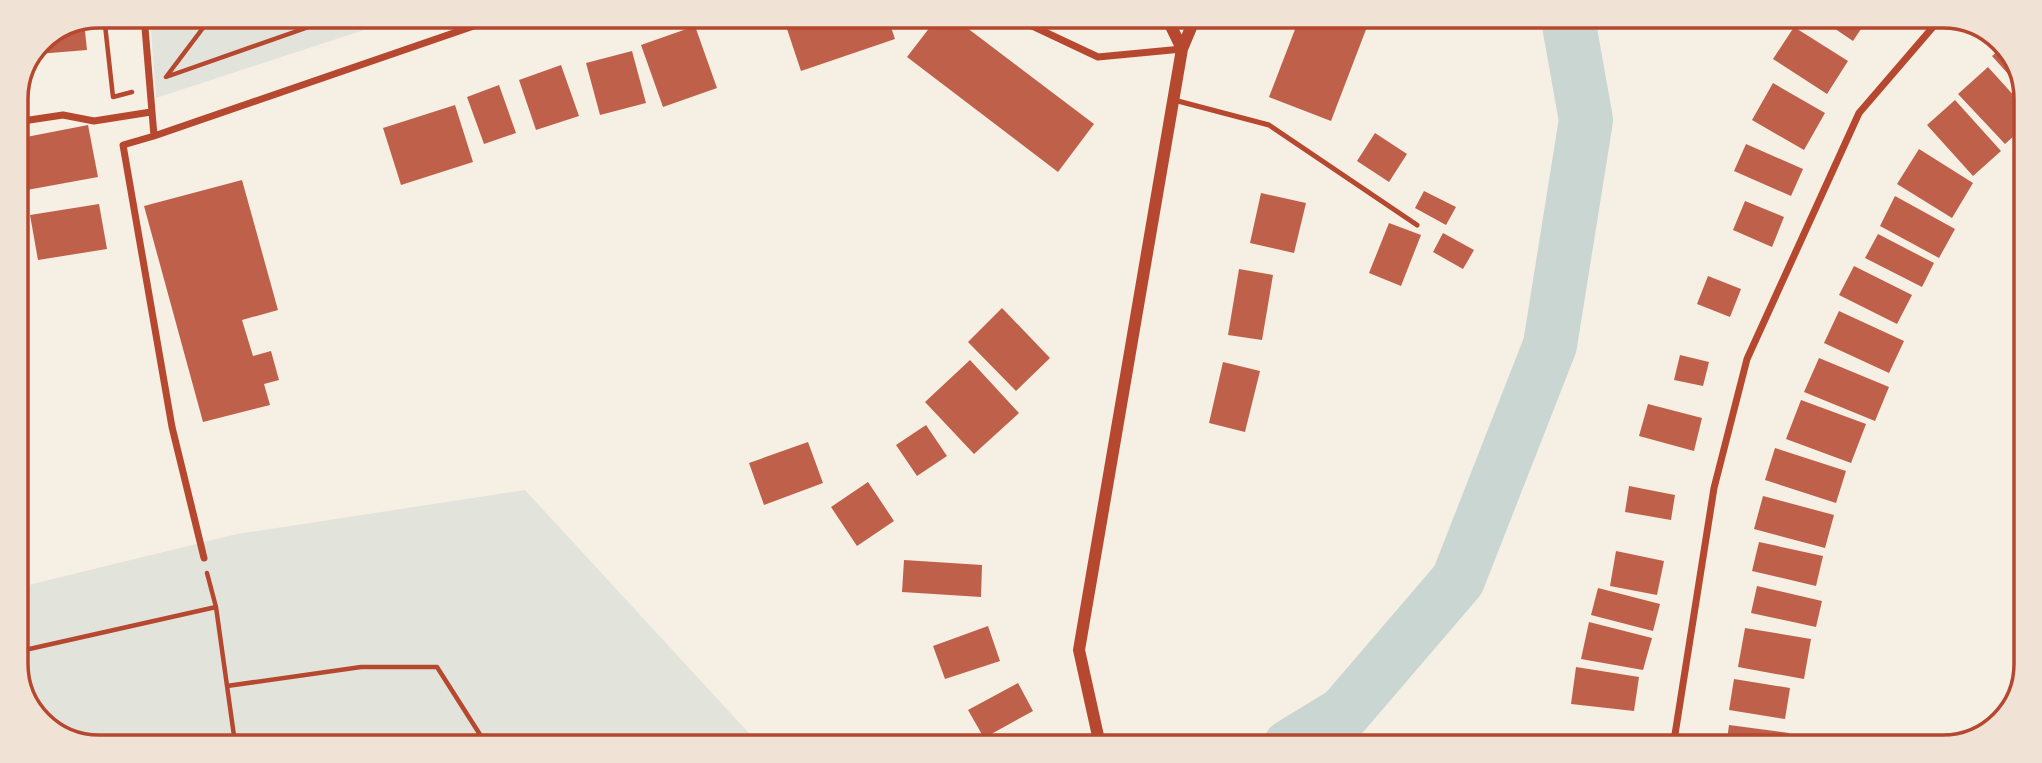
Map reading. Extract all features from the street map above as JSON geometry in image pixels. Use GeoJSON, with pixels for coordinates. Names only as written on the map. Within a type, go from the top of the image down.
{"type":"FeatureCollection","features":[{"type":"Feature","properties":{"kind":"street"},"geometry":{"type":"LineString","coordinates":[[145,28],[154,136]]}},
{"type":"Feature","properties":{"kind":"street"},"geometry":{"type":"LineString","coordinates":[[204,558],[172,428],[123,145],[468,28]]}},
{"type":"Feature","properties":{"kind":"street"},"geometry":{"type":"LineString","coordinates":[[1036,28],[1098,57],[1181,49]]}},
{"type":"Feature","properties":{"kind":"street"},"geometry":{"type":"LineString","coordinates":[[1172,28],[1181,49]]}},
{"type":"Feature","properties":{"kind":"street"},"geometry":{"type":"LineString","coordinates":[[1098,735],[1079,650],[1181,49],[1190,28]]}},
{"type":"Feature","properties":{"kind":"street"},"geometry":{"type":"LineString","coordinates":[[1675,735],[1714,488],[1747,359],[1859,113],[1932,28]]}},
{"type":"Feature","properties":{"kind":"street"},"geometry":{"type":"LineString","coordinates":[[28,120],[63,115],[94,121],[151,112]]}},
{"type":"Feature","properties":{"kind":"lane"},"geometry":{"type":"LineString","coordinates":[[1173,100],[1269,125],[1417,225]]}},
{"type":"Feature","properties":{"kind":"path"},"geometry":{"type":"LineString","coordinates":[[105,28],[113,97],[150,87],[166,77],[306,28]]}},
{"type":"Feature","properties":{"kind":"path"},"geometry":{"type":"LineString","coordinates":[[166,77],[203,28]]}},
{"type":"Feature","properties":{"kind":"path"},"geometry":{"type":"LineString","coordinates":[[204,558],[216,607],[234,735]]}},
{"type":"Feature","properties":{"kind":"path"},"geometry":{"type":"LineString","coordinates":[[28,649],[216,607]]}},
{"type":"Feature","properties":{"kind":"path"},"geometry":{"type":"LineString","coordinates":[[227,686],[361,667],[437,667],[480,735]]}},
{"type":"Feature","properties":{"kind":"shaded area"},"geometry":{"type":"Polygon","coordinates":[[[151,28],[370,28],[156,98],[151,28]]]}},
{"type":"Feature","properties":{"kind":"shaded area"},"geometry":{"type":"Polygon","coordinates":[[[525,490],[751,735],[99,735],[67,728],[49,714],[37,700],[29,678],[28,585],[237,534],[525,490]]]}},
{"type":"Feature","properties":{"kind":"building"},"geometry":{"type":"Polygon","coordinates":[[[696,28],[717,88],[663,107],[641,45],[696,28]]]}},
{"type":"Feature","properties":{"kind":"building"},"geometry":{"type":"Polygon","coordinates":[[[787,28],[891,28],[895,39],[801,71],[787,28]]]}},
{"type":"Feature","properties":{"kind":"building"},"geometry":{"type":"Polygon","coordinates":[[[929,28],[967,28],[1094,124],[1058,172],[907,57],[929,28]]]}},
{"type":"Feature","properties":{"kind":"building"},"geometry":{"type":"Polygon","coordinates":[[[1296,28],[1367,28],[1331,121],[1269,97],[1296,28]]]}},
{"type":"Feature","properties":{"kind":"building"},"geometry":{"type":"Polygon","coordinates":[[[1796,28],[1848,61],[1827,94],[1773,59],[1796,28]]]}},
{"type":"Feature","properties":{"kind":"building"},"geometry":{"type":"Polygon","coordinates":[[[1834,28],[1862,28],[1853,41],[1834,28]]]}},
{"type":"Feature","properties":{"kind":"building"},"geometry":{"type":"Polygon","coordinates":[[[85,29],[87,50],[45,53],[59,40],[85,29]]]}},
{"type":"Feature","properties":{"kind":"building"},"geometry":{"type":"Polygon","coordinates":[[[632,51],[646,103],[600,115],[586,63],[632,51]]]}},
{"type":"Feature","properties":{"kind":"building"},"geometry":{"type":"Polygon","coordinates":[[[1996,53],[1999,56],[2011,77],[1992,56],[1996,53]]]}},
{"type":"Feature","properties":{"kind":"building"},"geometry":{"type":"Polygon","coordinates":[[[561,65],[579,116],[536,130],[519,80],[561,65]]]}},
{"type":"Feature","properties":{"kind":"building"},"geometry":{"type":"Polygon","coordinates":[[[1988,67],[2014,96],[2014,136],[2005,144],[1958,94],[1988,67]]]}},
{"type":"Feature","properties":{"kind":"building"},"geometry":{"type":"Polygon","coordinates":[[[1773,83],[1825,113],[1804,150],[1752,120],[1773,83]]]}},
{"type":"Feature","properties":{"kind":"building"},"geometry":{"type":"Polygon","coordinates":[[[499,85],[516,133],[484,144],[467,97],[499,85]]]}},
{"type":"Feature","properties":{"kind":"building"},"geometry":{"type":"Polygon","coordinates":[[[1955,100],[2001,151],[1973,176],[1927,125],[1955,100]]]}},
{"type":"Feature","properties":{"kind":"building"},"geometry":{"type":"Polygon","coordinates":[[[455,105],[473,162],[401,185],[383,128],[455,105]]]}},
{"type":"Feature","properties":{"kind":"building"},"geometry":{"type":"Polygon","coordinates":[[[88,125],[98,177],[28,190],[28,137],[88,125]]]}},
{"type":"Feature","properties":{"kind":"building"},"geometry":{"type":"Polygon","coordinates":[[[1375,133],[1407,154],[1389,182],[1357,161],[1375,133]]]}},
{"type":"Feature","properties":{"kind":"building"},"geometry":{"type":"Polygon","coordinates":[[[1746,144],[1803,169],[1791,196],[1734,171],[1746,144]]]}},
{"type":"Feature","properties":{"kind":"building"},"geometry":{"type":"Polygon","coordinates":[[[1919,149],[1973,183],[1952,218],[1897,184],[1919,149]]]}},
{"type":"Feature","properties":{"kind":"building"},"geometry":{"type":"Polygon","coordinates":[[[242,180],[278,310],[242,320],[253,356],[271,351],[279,380],[264,384],[270,405],[203,422],[144,206],[242,180]]]}},
{"type":"Feature","properties":{"kind":"building"},"geometry":{"type":"Polygon","coordinates":[[[1424,191],[1456,207],[1446,225],[1415,208],[1424,191]]]}},
{"type":"Feature","properties":{"kind":"building"},"geometry":{"type":"Polygon","coordinates":[[[1261,193],[1306,203],[1294,253],[1250,243],[1261,193]]]}},
{"type":"Feature","properties":{"kind":"building"},"geometry":{"type":"Polygon","coordinates":[[[1895,196],[1955,229],[1939,258],[1880,226],[1895,196]]]}},
{"type":"Feature","properties":{"kind":"building"},"geometry":{"type":"Polygon","coordinates":[[[1745,201],[1784,217],[1772,247],[1733,230],[1745,201]]]}},
{"type":"Feature","properties":{"kind":"building"},"geometry":{"type":"Polygon","coordinates":[[[99,204],[107,249],[38,260],[30,215],[99,204]]]}},
{"type":"Feature","properties":{"kind":"building"},"geometry":{"type":"Polygon","coordinates":[[[1389,223],[1421,235],[1401,286],[1369,273],[1389,223]]]}},
{"type":"Feature","properties":{"kind":"building"},"geometry":{"type":"Polygon","coordinates":[[[1443,233],[1474,250],[1463,269],[1433,252],[1443,233]]]}},
{"type":"Feature","properties":{"kind":"building"},"geometry":{"type":"Polygon","coordinates":[[[1878,234],[1934,263],[1922,287],[1865,258],[1878,234]]]}},
{"type":"Feature","properties":{"kind":"building"},"geometry":{"type":"Polygon","coordinates":[[[1854,266],[1912,295],[1897,324],[1839,295],[1854,266]]]}},
{"type":"Feature","properties":{"kind":"building"},"geometry":{"type":"Polygon","coordinates":[[[1239,269],[1273,275],[1262,340],[1228,335],[1239,269]]]}},
{"type":"Feature","properties":{"kind":"building"},"geometry":{"type":"Polygon","coordinates":[[[1708,276],[1741,289],[1730,317],[1697,304],[1708,276]]]}},
{"type":"Feature","properties":{"kind":"building"},"geometry":{"type":"Polygon","coordinates":[[[1002,308],[1050,358],[1016,391],[968,342],[1002,308]]]}},
{"type":"Feature","properties":{"kind":"building"},"geometry":{"type":"Polygon","coordinates":[[[1839,311],[1904,341],[1889,373],[1824,343],[1839,311]]]}},
{"type":"Feature","properties":{"kind":"building"},"geometry":{"type":"Polygon","coordinates":[[[1680,355],[1709,362],[1703,386],[1674,380],[1680,355]]]}},
{"type":"Feature","properties":{"kind":"building"},"geometry":{"type":"Polygon","coordinates":[[[1819,358],[1889,387],[1875,421],[1804,392],[1819,358]]]}},
{"type":"Feature","properties":{"kind":"building"},"geometry":{"type":"Polygon","coordinates":[[[970,360],[1019,413],[974,454],[925,402],[970,360]]]}},
{"type":"Feature","properties":{"kind":"building"},"geometry":{"type":"Polygon","coordinates":[[[1223,362],[1260,371],[1245,432],[1209,423],[1223,362]]]}},
{"type":"Feature","properties":{"kind":"building"},"geometry":{"type":"Polygon","coordinates":[[[1801,400],[1866,424],[1851,463],[1786,439],[1801,400]]]}},
{"type":"Feature","properties":{"kind":"building"},"geometry":{"type":"Polygon","coordinates":[[[1648,404],[1702,418],[1694,451],[1639,436],[1648,404]]]}},
{"type":"Feature","properties":{"kind":"building"},"geometry":{"type":"Polygon","coordinates":[[[926,425],[947,456],[917,476],[896,445],[926,425]]]}},
{"type":"Feature","properties":{"kind":"building"},"geometry":{"type":"Polygon","coordinates":[[[808,442],[823,483],[764,505],[749,463],[808,442]]]}},
{"type":"Feature","properties":{"kind":"building"},"geometry":{"type":"Polygon","coordinates":[[[1775,448],[1846,471],[1836,503],[1765,480],[1775,448]]]}},
{"type":"Feature","properties":{"kind":"building"},"geometry":{"type":"Polygon","coordinates":[[[868,482],[894,521],[857,546],[831,507],[868,482]]]}},
{"type":"Feature","properties":{"kind":"building"},"geometry":{"type":"Polygon","coordinates":[[[1629,486],[1675,495],[1671,520],[1625,512],[1629,486]]]}},
{"type":"Feature","properties":{"kind":"building"},"geometry":{"type":"Polygon","coordinates":[[[1763,496],[1834,515],[1825,548],[1754,529],[1763,496]]]}},
{"type":"Feature","properties":{"kind":"building"},"geometry":{"type":"Polygon","coordinates":[[[1759,542],[1823,556],[1816,586],[1752,571],[1759,542]]]}},
{"type":"Feature","properties":{"kind":"building"},"geometry":{"type":"Polygon","coordinates":[[[1616,551],[1664,561],[1657,595],[1610,586],[1616,551]]]}},
{"type":"Feature","properties":{"kind":"building"},"geometry":{"type":"Polygon","coordinates":[[[904,560],[982,565],[981,597],[902,592],[904,560]]]}},
{"type":"Feature","properties":{"kind":"building"},"geometry":{"type":"Polygon","coordinates":[[[1757,586],[1822,601],[1816,627],[1751,613],[1757,586]]]}},
{"type":"Feature","properties":{"kind":"building"},"geometry":{"type":"Polygon","coordinates":[[[1598,588],[1660,604],[1653,631],[1591,615],[1598,588]]]}},
{"type":"Feature","properties":{"kind":"building"},"geometry":{"type":"Polygon","coordinates":[[[1589,622],[1652,638],[1643,670],[1581,659],[1589,622]]]}},
{"type":"Feature","properties":{"kind":"building"},"geometry":{"type":"Polygon","coordinates":[[[988,626],[1000,661],[945,679],[933,646],[988,626]]]}},
{"type":"Feature","properties":{"kind":"building"},"geometry":{"type":"Polygon","coordinates":[[[1745,628],[1811,639],[1804,679],[1738,667],[1745,628]]]}},
{"type":"Feature","properties":{"kind":"building"},"geometry":{"type":"Polygon","coordinates":[[[1576,667],[1639,677],[1634,711],[1571,704],[1576,667]]]}},
{"type":"Feature","properties":{"kind":"building"},"geometry":{"type":"Polygon","coordinates":[[[1734,679],[1790,688],[1785,719],[1729,710],[1734,679]]]}},
{"type":"Feature","properties":{"kind":"building"},"geometry":{"type":"Polygon","coordinates":[[[1018,683],[1033,711],[989,735],[982,735],[968,710],[1018,683]]]}},
{"type":"Feature","properties":{"kind":"building"},"geometry":{"type":"Polygon","coordinates":[[[1729,725],[1789,733],[1789,735],[1728,735],[1729,725]]]}},
{"type":"Feature","properties":{"kind":"waterway"},"geometry":{"type":"LineString","coordinates":[[1308,735],[1344,713],[1458,580],[1550,345],[1586,120],[1570,28]]}}]}
